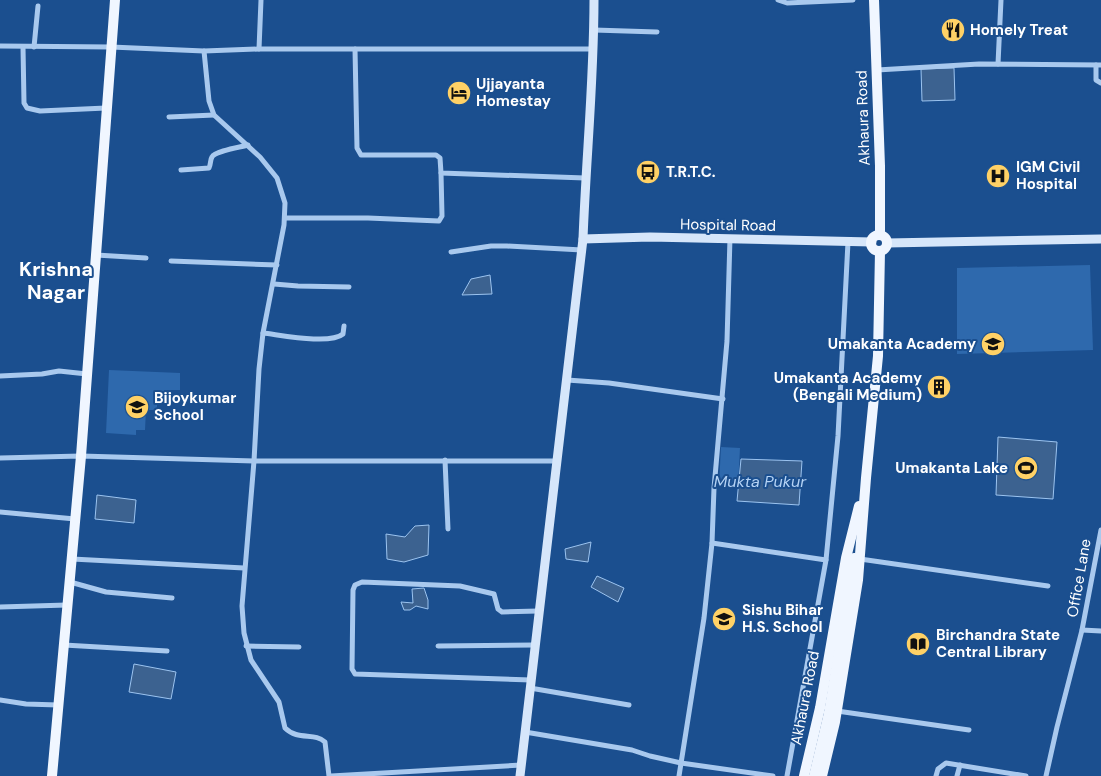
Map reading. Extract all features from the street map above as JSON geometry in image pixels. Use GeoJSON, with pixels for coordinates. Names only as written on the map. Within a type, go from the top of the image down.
{"type":"FeatureCollection","features":[{"type":"Feature","properties":{"kind":"main road"},"geometry":{"type":"LineString","coordinates":[[52,776],[76,519],[115,0]]}},
{"type":"Feature","properties":{"kind":"main road","name":"Akhaura Road"},"geometry":{"type":"LineString","coordinates":[[822,776],[860,559],[878,356],[880,251],[873,248],[880,240],[880,166],[874,0]]}},
{"type":"Feature","properties":{"kind":"main road"},"geometry":{"type":"LineString","coordinates":[[814,776],[833,712],[866,478]]}},
{"type":"Feature","properties":{"kind":"main road","name":"Akhaura Road"},"geometry":{"type":"LineString","coordinates":[[804,776],[820,708],[846,558],[866,478]]}},
{"type":"Feature","properties":{"kind":"street"},"geometry":{"type":"LineString","coordinates":[[259,49],[261,0]]}},
{"type":"Feature","properties":{"kind":"street"},"geometry":{"type":"LineString","coordinates":[[520,776],[582,250],[594,49],[594,0]]}},
{"type":"Feature","properties":{"kind":"street"},"geometry":{"type":"LineString","coordinates":[[778,0],[786,3],[854,0]]}},
{"type":"Feature","properties":{"kind":"street"},"geometry":{"type":"LineString","coordinates":[[998,64],[1001,0]]}},
{"type":"Feature","properties":{"kind":"street"},"geometry":{"type":"LineString","coordinates":[[34,47],[38,6]]}},
{"type":"Feature","properties":{"kind":"street"},"geometry":{"type":"LineString","coordinates":[[594,30],[657,32]]}},
{"type":"Feature","properties":{"kind":"street"},"geometry":{"type":"LineString","coordinates":[[0,46],[111,47],[204,51],[259,49],[594,49]]}},
{"type":"Feature","properties":{"kind":"street"},"geometry":{"type":"LineString","coordinates":[[23,47],[24,103],[26,108],[31,111],[106,108]]}},
{"type":"Feature","properties":{"kind":"street"},"geometry":{"type":"LineString","coordinates":[[285,218],[368,218],[439,221],[442,216],[440,158],[436,155],[365,156],[358,152],[355,49]]}},
{"type":"Feature","properties":{"kind":"street"},"geometry":{"type":"LineString","coordinates":[[204,51],[209,101],[214,115],[248,145],[277,178],[285,203],[285,218],[274,284],[263,333],[244,568],[242,606],[246,646],[251,660],[279,702],[284,728],[294,736],[321,738],[325,742],[330,776],[521,765]]}},
{"type":"Feature","properties":{"kind":"street"},"geometry":{"type":"LineString","coordinates":[[876,70],[998,64],[1098,65],[1095,76],[1096,80],[1101,83]]}},
{"type":"Feature","properties":{"kind":"street"},"geometry":{"type":"LineString","coordinates":[[170,117],[214,115]]}},
{"type":"Feature","properties":{"kind":"street"},"geometry":{"type":"LineString","coordinates":[[181,170],[209,168],[211,166],[211,158],[215,153],[248,145]]}},
{"type":"Feature","properties":{"kind":"street"},"geometry":{"type":"LineString","coordinates":[[441,173],[585,178]]}},
{"type":"Feature","properties":{"kind":"street","name":"Hospital Road"},"geometry":{"type":"LineString","coordinates":[[583,239],[650,237],[848,242],[880,240],[1101,239]]}},
{"type":"Feature","properties":{"kind":"street"},"geometry":{"type":"LineString","coordinates":[[679,776],[704,618],[712,543],[714,488],[727,342],[730,238]]}},
{"type":"Feature","properties":{"kind":"street"},"geometry":{"type":"LineString","coordinates":[[787,776],[826,560],[838,436],[848,242]]}},
{"type":"Feature","properties":{"kind":"street"},"geometry":{"type":"LineString","coordinates":[[451,252],[491,246],[582,250]]}},
{"type":"Feature","properties":{"kind":"street"},"geometry":{"type":"LineString","coordinates":[[96,255],[146,258]]}},
{"type":"Feature","properties":{"kind":"street"},"geometry":{"type":"LineString","coordinates":[[171,261],[277,265]]}},
{"type":"Feature","properties":{"kind":"street"},"geometry":{"type":"LineString","coordinates":[[274,284],[349,287]]}},
{"type":"Feature","properties":{"kind":"street"},"geometry":{"type":"LineString","coordinates":[[263,333],[332,339],[342,334],[344,326]]}},
{"type":"Feature","properties":{"kind":"street"},"geometry":{"type":"LineString","coordinates":[[0,376],[42,374],[58,371],[87,374]]}},
{"type":"Feature","properties":{"kind":"street"},"geometry":{"type":"LineString","coordinates":[[567,380],[609,383],[723,399]]}},
{"type":"Feature","properties":{"kind":"street"},"geometry":{"type":"LineString","coordinates":[[0,458],[81,456],[254,461],[557,461]]}},
{"type":"Feature","properties":{"kind":"street"},"geometry":{"type":"LineString","coordinates":[[444,460],[448,529]]}},
{"type":"Feature","properties":{"kind":"street"},"geometry":{"type":"LineString","coordinates":[[0,512],[76,519]]}},
{"type":"Feature","properties":{"kind":"street","name":"Office Lane"},"geometry":{"type":"LineString","coordinates":[[1046,776],[1082,630],[1101,530]]}},
{"type":"Feature","properties":{"kind":"street"},"geometry":{"type":"LineString","coordinates":[[712,543],[826,560]]}},
{"type":"Feature","properties":{"kind":"street"},"geometry":{"type":"LineString","coordinates":[[71,559],[244,568]]}},
{"type":"Feature","properties":{"kind":"street"},"geometry":{"type":"LineString","coordinates":[[860,559],[1048,586]]}},
{"type":"Feature","properties":{"kind":"street"},"geometry":{"type":"LineString","coordinates":[[69,582],[106,592],[172,598]]}},
{"type":"Feature","properties":{"kind":"street"},"geometry":{"type":"LineString","coordinates":[[538,611],[502,612],[498,609],[494,594],[460,586],[362,582],[355,585],[353,590],[352,669],[354,674],[531,684],[629,706]]}},
{"type":"Feature","properties":{"kind":"street"},"geometry":{"type":"LineString","coordinates":[[0,607],[68,605]]}},
{"type":"Feature","properties":{"kind":"street"},"geometry":{"type":"LineString","coordinates":[[1082,630],[1101,631]]}},
{"type":"Feature","properties":{"kind":"street"},"geometry":{"type":"LineString","coordinates":[[64,645],[167,651]]}},
{"type":"Feature","properties":{"kind":"street"},"geometry":{"type":"LineString","coordinates":[[438,646],[535,645]]}},
{"type":"Feature","properties":{"kind":"street"},"geometry":{"type":"LineString","coordinates":[[246,646],[299,647]]}},
{"type":"Feature","properties":{"kind":"street"},"geometry":{"type":"LineString","coordinates":[[0,700],[26,704],[58,705]]}},
{"type":"Feature","properties":{"kind":"street"},"geometry":{"type":"LineString","coordinates":[[833,712],[931,723],[969,730]]}},
{"type":"Feature","properties":{"kind":"street"},"geometry":{"type":"LineString","coordinates":[[525,732],[619,747],[681,763],[773,776]]}},
{"type":"Feature","properties":{"kind":"street"},"geometry":{"type":"LineString","coordinates":[[936,776],[938,769],[946,763],[1026,776]]}},
{"type":"Feature","properties":{"kind":"street"},"geometry":{"type":"LineString","coordinates":[[958,776],[960,765]]}},
{"type":"Feature","properties":{"kind":"shaded area"},"geometry":{"type":"Polygon","coordinates":[[[1090,265],[1093,350],[957,354],[957,268],[1090,265]]]}},
{"type":"Feature","properties":{"kind":"shaded area"},"geometry":{"type":"Polygon","coordinates":[[[109,370],[180,373],[180,390],[164,390],[164,397],[157,397],[157,410],[146,410],[145,430],[136,430],[136,435],[106,433],[109,370]]]}},
{"type":"Feature","properties":{"kind":"shaded area"},"geometry":{"type":"Polygon","coordinates":[[[721,447],[740,448],[738,486],[719,485],[721,447]]]}},
{"type":"Feature","properties":{"kind":"water"},"geometry":{"type":"Polygon","coordinates":[[[954,68],[955,100],[922,101],[921,69],[954,68]]]}},
{"type":"Feature","properties":{"kind":"water"},"geometry":{"type":"Polygon","coordinates":[[[490,275],[492,294],[462,295],[471,279],[490,275]]]}},
{"type":"Feature","properties":{"kind":"water","name":"Umakanta Lake"},"geometry":{"type":"Polygon","coordinates":[[[998,437],[1057,442],[1053,499],[996,495],[998,437]]]}},
{"type":"Feature","properties":{"kind":"water","name":"Mukta Pukur"},"geometry":{"type":"Polygon","coordinates":[[[741,459],[802,461],[799,505],[737,501],[741,459]]]}},
{"type":"Feature","properties":{"kind":"water"},"geometry":{"type":"Polygon","coordinates":[[[97,495],[136,500],[134,523],[95,519],[97,495]]]}},
{"type":"Feature","properties":{"kind":"water"},"geometry":{"type":"Polygon","coordinates":[[[429,525],[428,555],[404,562],[387,559],[386,534],[405,537],[415,526],[429,525]]]}},
{"type":"Feature","properties":{"kind":"water"},"geometry":{"type":"Polygon","coordinates":[[[591,542],[588,562],[566,559],[565,549],[591,542]]]}},
{"type":"Feature","properties":{"kind":"water"},"geometry":{"type":"Polygon","coordinates":[[[597,576],[624,588],[618,602],[591,587],[597,576]]]}},
{"type":"Feature","properties":{"kind":"water"},"geometry":{"type":"Polygon","coordinates":[[[424,588],[428,600],[428,609],[416,606],[410,610],[404,610],[401,602],[413,603],[412,589],[424,588]]]}},
{"type":"Feature","properties":{"kind":"water"},"geometry":{"type":"Polygon","coordinates":[[[134,664],[176,672],[171,699],[129,692],[134,664]]]}},
{"type":"Feature","properties":{"kind":"place","name":"Homely Treat"},"geometry":{"type":"Point","coordinates":[953,30]}},
{"type":"Feature","properties":{"kind":"place","name":"Ujjayanta Homestay"},"geometry":{"type":"Point","coordinates":[459,93]}},
{"type":"Feature","properties":{"kind":"place","name":"T.R.T.C."},"geometry":{"type":"Point","coordinates":[648,172]}},
{"type":"Feature","properties":{"kind":"place","name":"IGM Civil Hospital"},"geometry":{"type":"Point","coordinates":[998,176]}},
{"type":"Feature","properties":{"kind":"place","name":"Umakanta Academy"},"geometry":{"type":"Point","coordinates":[993,344]}},
{"type":"Feature","properties":{"kind":"place","name":"Umakanta Academy (Bengali Medium)"},"geometry":{"type":"Point","coordinates":[939,387]}},
{"type":"Feature","properties":{"kind":"place","name":"Bijoykumar School"},"geometry":{"type":"Point","coordinates":[137,407]}},
{"type":"Feature","properties":{"kind":"place","name":"Umakanta Lake"},"geometry":{"type":"Point","coordinates":[1026,468]}},
{"type":"Feature","properties":{"kind":"place","name":"Sishu Bihar H.S. School"},"geometry":{"type":"Point","coordinates":[724,619]}},
{"type":"Feature","properties":{"kind":"place","name":"Birchandra State Central Library"},"geometry":{"type":"Point","coordinates":[918,644]}},
{"type":"Feature","properties":{"kind":"district","name":"Krishna Nagar"},"geometry":{"type":"Point","coordinates":[56,280]}}]}
